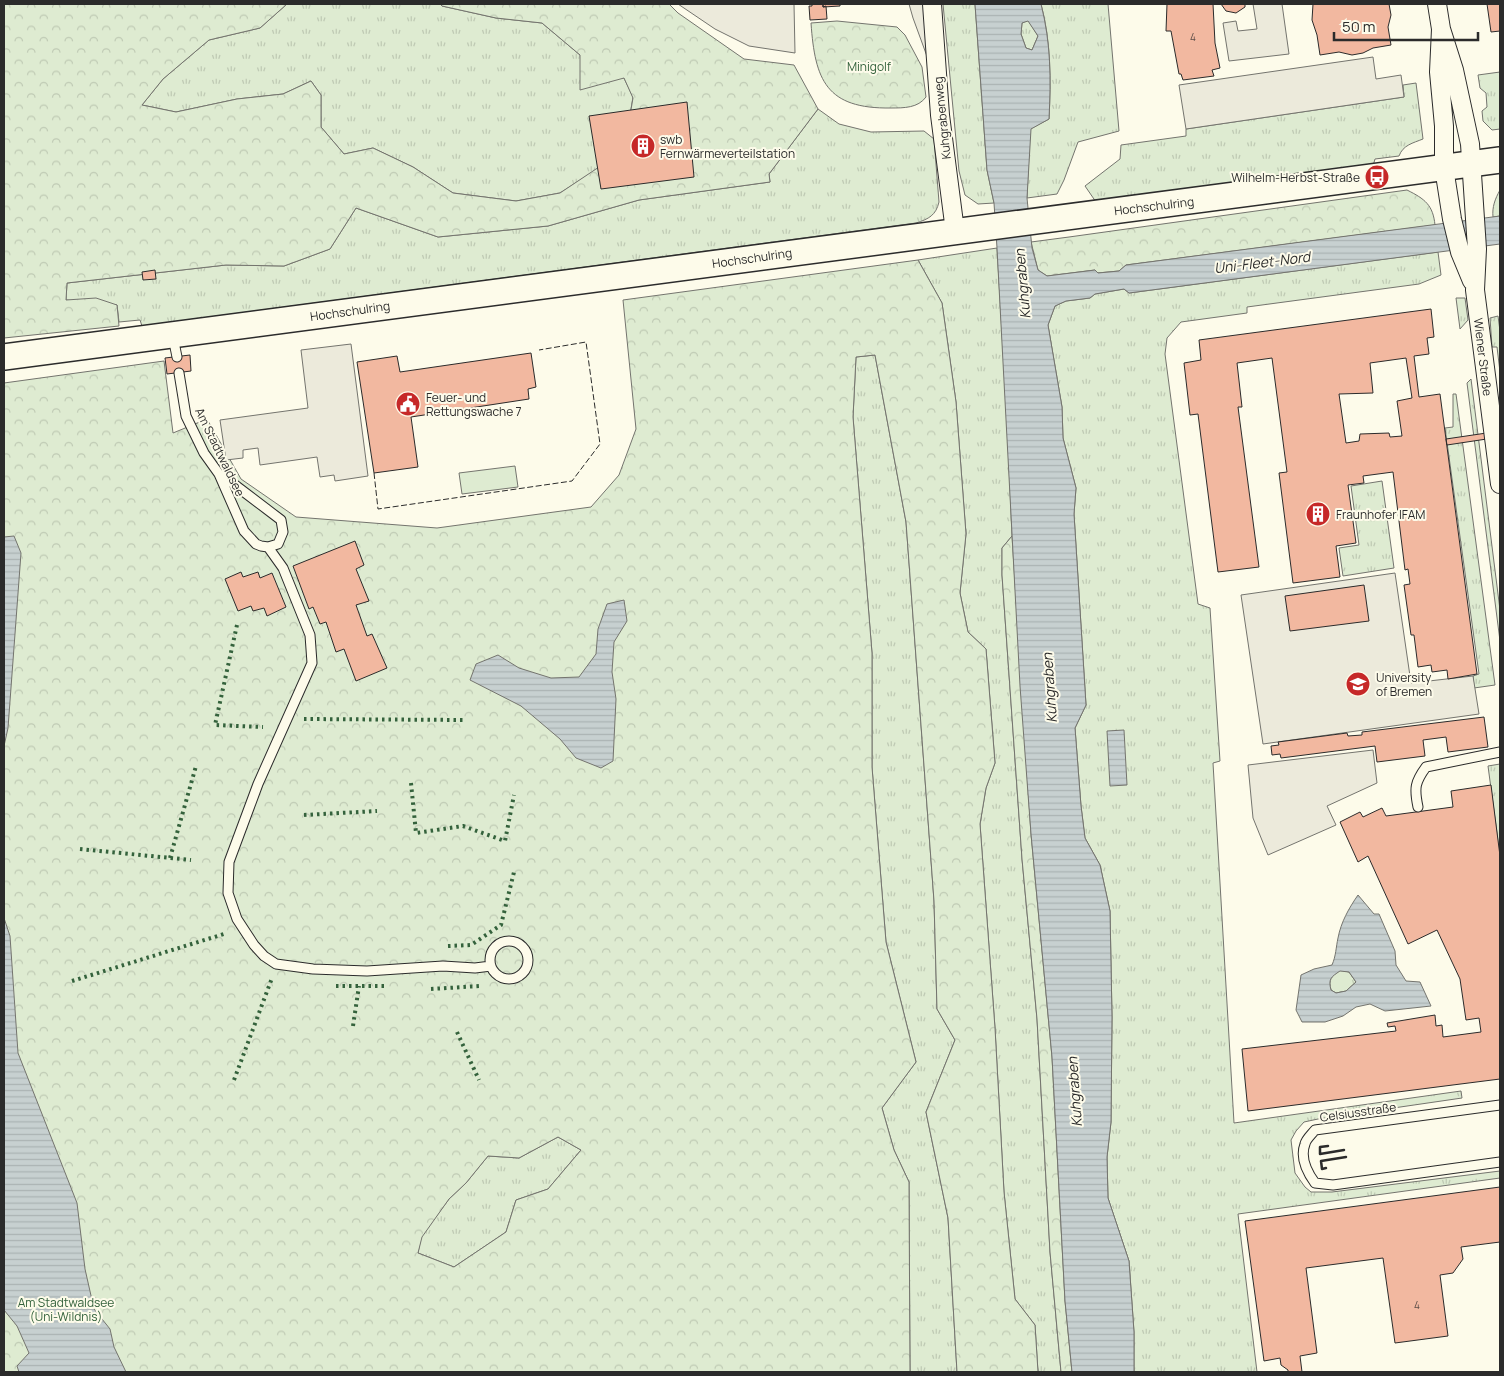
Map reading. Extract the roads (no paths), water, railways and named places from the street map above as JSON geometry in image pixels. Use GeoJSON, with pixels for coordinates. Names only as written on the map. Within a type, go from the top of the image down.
{"type":"FeatureCollection","features":[{"type":"Feature","properties":{"kind":"street","name":"Kuhgrabenweg"},"geometry":{"type":"LineString","coordinates":[[932,4],[940,114],[955,231]]}},
{"type":"Feature","properties":{"kind":"street"},"geometry":{"type":"LineString","coordinates":[[1437,4],[1441,29],[1454,70],[1472,164]]}},
{"type":"Feature","properties":{"kind":"street"},"geometry":{"type":"LineString","coordinates":[[1441,29],[1439,72],[1444,126],[1444,168]]}},
{"type":"Feature","properties":{"kind":"street","name":"Hochschulring"},"geometry":{"type":"LineString","coordinates":[[4,357],[175,346],[955,231],[1500,160]]}},
{"type":"Feature","properties":{"kind":"street","name":"Wiener Straße"},"geometry":{"type":"LineString","coordinates":[[1468,251],[1474,216],[1472,164]]}},
{"type":"Feature","properties":{"kind":"street","name":"Wiener Straße"},"geometry":{"type":"LineString","coordinates":[[1444,168],[1452,219],[1468,251],[1475,290],[1500,484]]}},
{"type":"Feature","properties":{"kind":"lane","name":"Am Stadtwaldsee"},"geometry":{"type":"LineString","coordinates":[[179,373],[186,416],[204,453],[219,474],[244,531],[256,544],[268,547]]}},
{"type":"Feature","properties":{"kind":"lane"},"geometry":{"type":"LineString","coordinates":[[219,474],[281,520],[283,532],[278,544],[268,547],[283,568],[310,635],[312,663],[258,784],[229,862],[228,893],[237,919],[254,945],[264,956],[276,964],[313,969],[367,971],[443,966],[475,968],[491,966]]}},
{"type":"Feature","properties":{"kind":"lane"},"geometry":{"type":"LineString","coordinates":[[1418,807],[1416,794],[1417,779],[1426,766],[1500,752]]}},
{"type":"Feature","properties":{"kind":"lane"},"geometry":{"type":"LineString","coordinates":[[516,942],[526,950],[527,966],[523,973],[517,977],[500,976],[491,966],[491,953],[500,943],[516,942]]}},
{"type":"Feature","properties":{"kind":"lane","name":"Celsiusstraße"},"geometry":{"type":"LineString","coordinates":[[1500,1105],[1315,1130],[1305,1143],[1304,1159],[1307,1173],[1315,1183],[1333,1185],[1500,1162]]}},
{"type":"Feature","properties":{"kind":"water"},"geometry":{"type":"Polygon","coordinates":[[[975,4],[1041,4],[1050,61],[1049,119],[1031,129],[1027,198],[1032,248],[1038,270],[1047,276],[1095,270],[1098,273],[1119,271],[1126,265],[1500,216],[1500,244],[1129,293],[1124,289],[1095,294],[1090,298],[1066,301],[1055,306],[1048,325],[1062,407],[1063,438],[1076,488],[1074,514],[1086,705],[1075,728],[1085,838],[1100,865],[1110,911],[1112,1017],[1111,1122],[1107,1157],[1108,1198],[1129,1261],[1134,1332],[1134,1372],[1072,1372],[1065,1301],[1052,1057],[1031,834],[1020,686],[994,203],[987,170],[975,4]],[[1028,21],[1022,23],[1021,34],[1026,48],[1032,50],[1038,36],[1028,21]]]}},
{"type":"Feature","properties":{"kind":"water"},"geometry":{"type":"Polygon","coordinates":[[[14,536],[21,553],[8,728],[4,746],[4,537],[14,536]]]}},
{"type":"Feature","properties":{"kind":"water"},"geometry":{"type":"Polygon","coordinates":[[[624,600],[627,621],[614,642],[612,672],[616,699],[613,761],[601,768],[576,758],[560,739],[521,706],[470,680],[476,664],[498,655],[519,668],[551,678],[579,677],[596,654],[598,629],[607,604],[624,600]]]}},
{"type":"Feature","properties":{"kind":"water"},"geometry":{"type":"Polygon","coordinates":[[[1124,730],[1127,785],[1110,786],[1107,731],[1124,730]]]}},
{"type":"Feature","properties":{"kind":"water"},"geometry":{"type":"Polygon","coordinates":[[[1358,895],[1374,914],[1379,914],[1395,951],[1396,965],[1406,981],[1420,982],[1431,1006],[1385,1011],[1370,1004],[1356,1007],[1343,1016],[1325,1022],[1302,1022],[1296,1010],[1301,975],[1314,969],[1332,965],[1341,926],[1358,895]],[[1340,971],[1332,977],[1330,981],[1331,990],[1336,993],[1346,991],[1356,982],[1349,972],[1340,971]]]}},
{"type":"Feature","properties":{"kind":"water"},"geometry":{"type":"Polygon","coordinates":[[[4,918],[10,936],[18,1053],[77,1203],[85,1269],[94,1309],[110,1329],[114,1347],[126,1372],[19,1372],[17,1366],[29,1353],[17,1326],[4,1310],[4,918]]]}},
{"type":"Feature","properties":{"kind":"place","name":"swb Fernwärmeverteilstation"},"geometry":{"type":"Point","coordinates":[643,146]}},
{"type":"Feature","properties":{"kind":"place","name":"Wilhelm-Herbst-Straße"},"geometry":{"type":"Point","coordinates":[1377,177]}},
{"type":"Feature","properties":{"kind":"place","name":"Feuer- und Rettungswache 7"},"geometry":{"type":"Point","coordinates":[408,404]}},
{"type":"Feature","properties":{"kind":"place","name":"Fraunhofer IFAM"},"geometry":{"type":"Point","coordinates":[1318,514]}},
{"type":"Feature","properties":{"kind":"place","name":"University of Bremen"},"geometry":{"type":"Point","coordinates":[1358,684]}},
{"type":"Feature","properties":{"kind":"park label","name":"Minigolf"},"geometry":{"type":"Point","coordinates":[869,66]}},
{"type":"Feature","properties":{"kind":"park label","name":"Am Stadtwaldsee (Uni-Wildnis)"},"geometry":{"type":"Point","coordinates":[66,1309]}},
{"type":"Feature","properties":{"kind":"water label","name":"Uni-Fleet-Nord"},"geometry":{"type":"Point","coordinates":[1262,262]}},
{"type":"Feature","properties":{"kind":"water label","name":"Kuhgraben"},"geometry":{"type":"Point","coordinates":[1022,284]}},
{"type":"Feature","properties":{"kind":"water label","name":"Kuhgraben"},"geometry":{"type":"Point","coordinates":[1049,688]}},
{"type":"Feature","properties":{"kind":"water label","name":"Kuhgraben"},"geometry":{"type":"Point","coordinates":[1074,1092]}}]}
